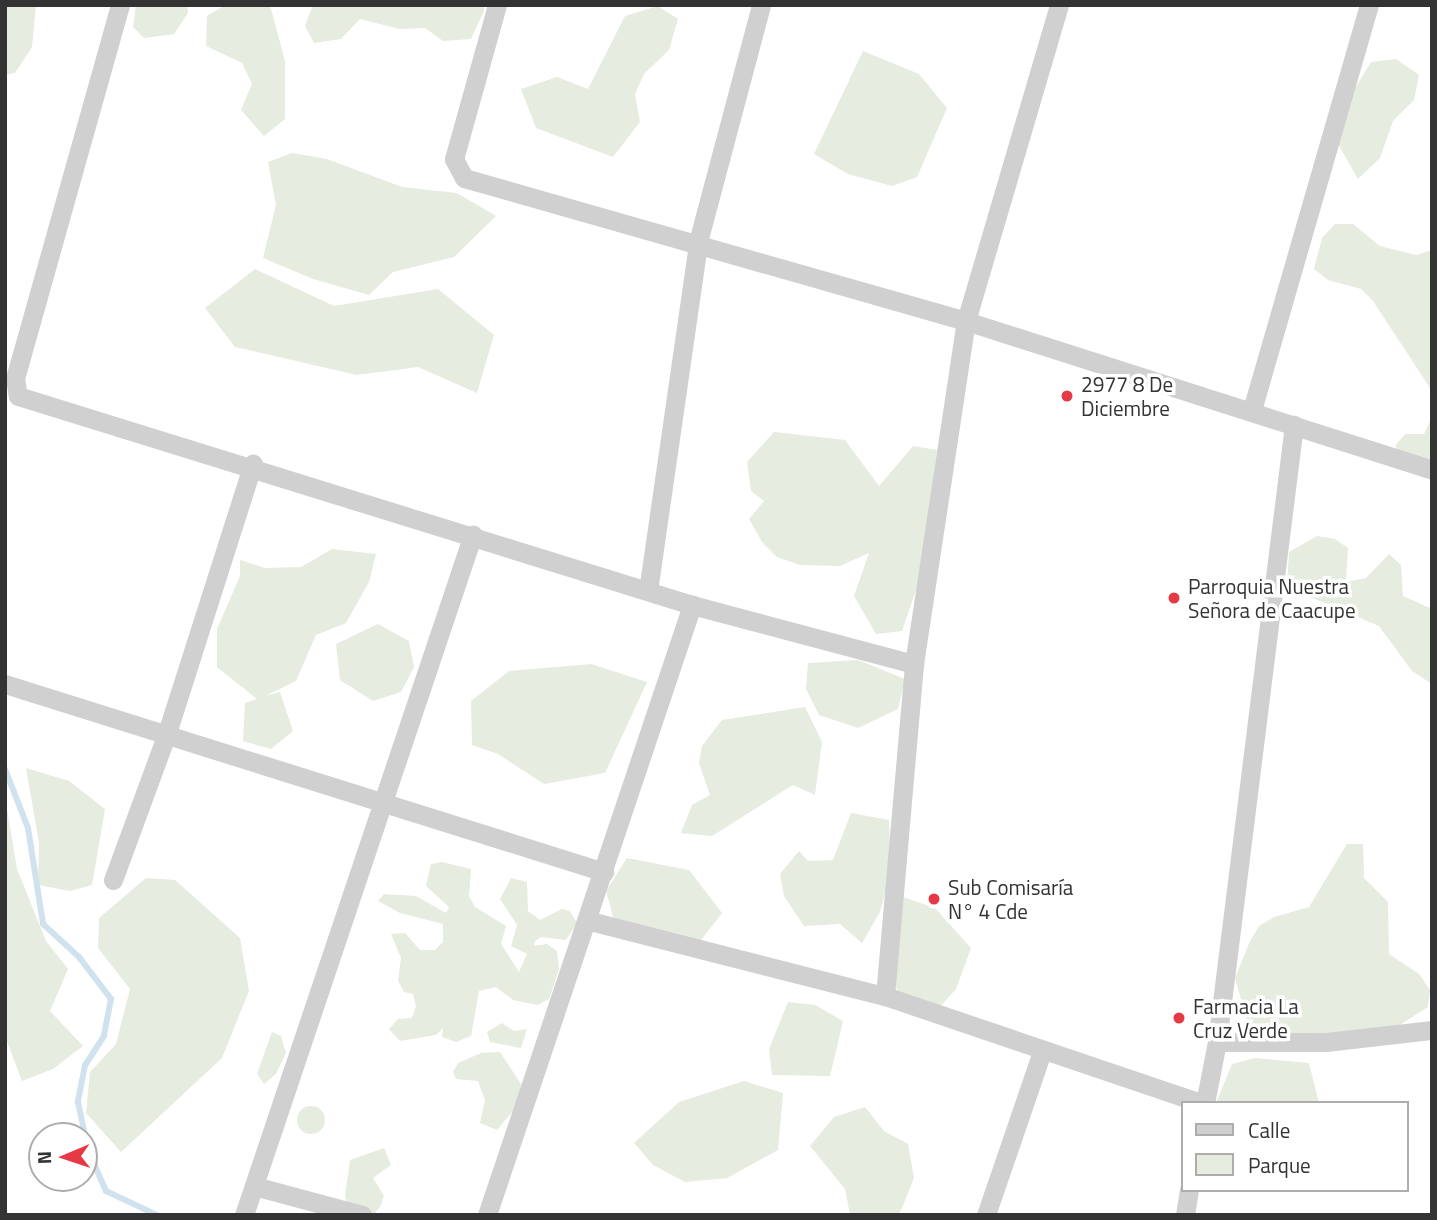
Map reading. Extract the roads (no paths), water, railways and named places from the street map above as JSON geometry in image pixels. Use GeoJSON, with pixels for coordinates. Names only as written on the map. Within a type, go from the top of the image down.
{"type":"FeatureCollection","features":[{"type":"Feature","properties":{"kind":"street"},"geometry":{"type":"LineString","coordinates":[[120,5],[10,386],[22,398],[253,464],[648,591],[914,664]]}},
{"type":"Feature","properties":{"kind":"street"},"geometry":{"type":"LineString","coordinates":[[497,5],[454,159],[455,170],[464,178],[698,242],[966,321],[1432,470]]}},
{"type":"Feature","properties":{"kind":"street"},"geometry":{"type":"LineString","coordinates":[[648,591],[698,242],[761,5]]}},
{"type":"Feature","properties":{"kind":"street"},"geometry":{"type":"LineString","coordinates":[[885,996],[914,664],[966,321],[1059,5]]}},
{"type":"Feature","properties":{"kind":"street"},"geometry":{"type":"LineString","coordinates":[[1252,411],[1369,5]]}},
{"type":"Feature","properties":{"kind":"street"},"geometry":{"type":"LineString","coordinates":[[1203,1101],[1217,1042],[1294,425]]}},
{"type":"Feature","properties":{"kind":"street"},"geometry":{"type":"LineString","coordinates":[[113,880],[166,736],[253,464]]}},
{"type":"Feature","properties":{"kind":"street"},"geometry":{"type":"LineString","coordinates":[[244,1215],[386,806],[473,534]]}},
{"type":"Feature","properties":{"kind":"street"},"geometry":{"type":"LineString","coordinates":[[487,1215],[590,921],[692,604]]}},
{"type":"Feature","properties":{"kind":"street"},"geometry":{"type":"LineString","coordinates":[[5,684],[386,806],[604,872]]}},
{"type":"Feature","properties":{"kind":"street"},"geometry":{"type":"LineString","coordinates":[[590,921],[885,996],[1197,1101]]}},
{"type":"Feature","properties":{"kind":"street"},"geometry":{"type":"LineString","coordinates":[[1217,1042],[1326,1042],[1432,1030]]}},
{"type":"Feature","properties":{"kind":"street"},"geometry":{"type":"LineString","coordinates":[[986,1215],[1042,1051]]}},
{"type":"Feature","properties":{"kind":"street"},"geometry":{"type":"LineString","coordinates":[[254,1186],[362,1215]]}},
{"type":"Feature","properties":{"kind":"street"},"geometry":{"type":"LineString","coordinates":[[1185,1215],[1189,1192]]}},
{"type":"Feature","properties":{"kind":"waterway"},"geometry":{"type":"LineString","coordinates":[[5,769],[28,828],[43,924],[79,957],[111,999],[104,1036],[85,1065],[78,1102],[88,1150],[106,1191],[157,1215]]}},
{"type":"Feature","properties":{"kind":"place","name":"2977 8 De Diciembre"},"geometry":{"type":"Point","coordinates":[1067,396]}},
{"type":"Feature","properties":{"kind":"place","name":"Parroquia Nuestra Señora de Caacupe"},"geometry":{"type":"Point","coordinates":[1174,598]}},
{"type":"Feature","properties":{"kind":"place","name":"Sub Comisaría N° 4 Cde"},"geometry":{"type":"Point","coordinates":[934,899]}},
{"type":"Feature","properties":{"kind":"place","name":"Farmacia La Cruz Verde"},"geometry":{"type":"Point","coordinates":[1179,1018]}}]}
